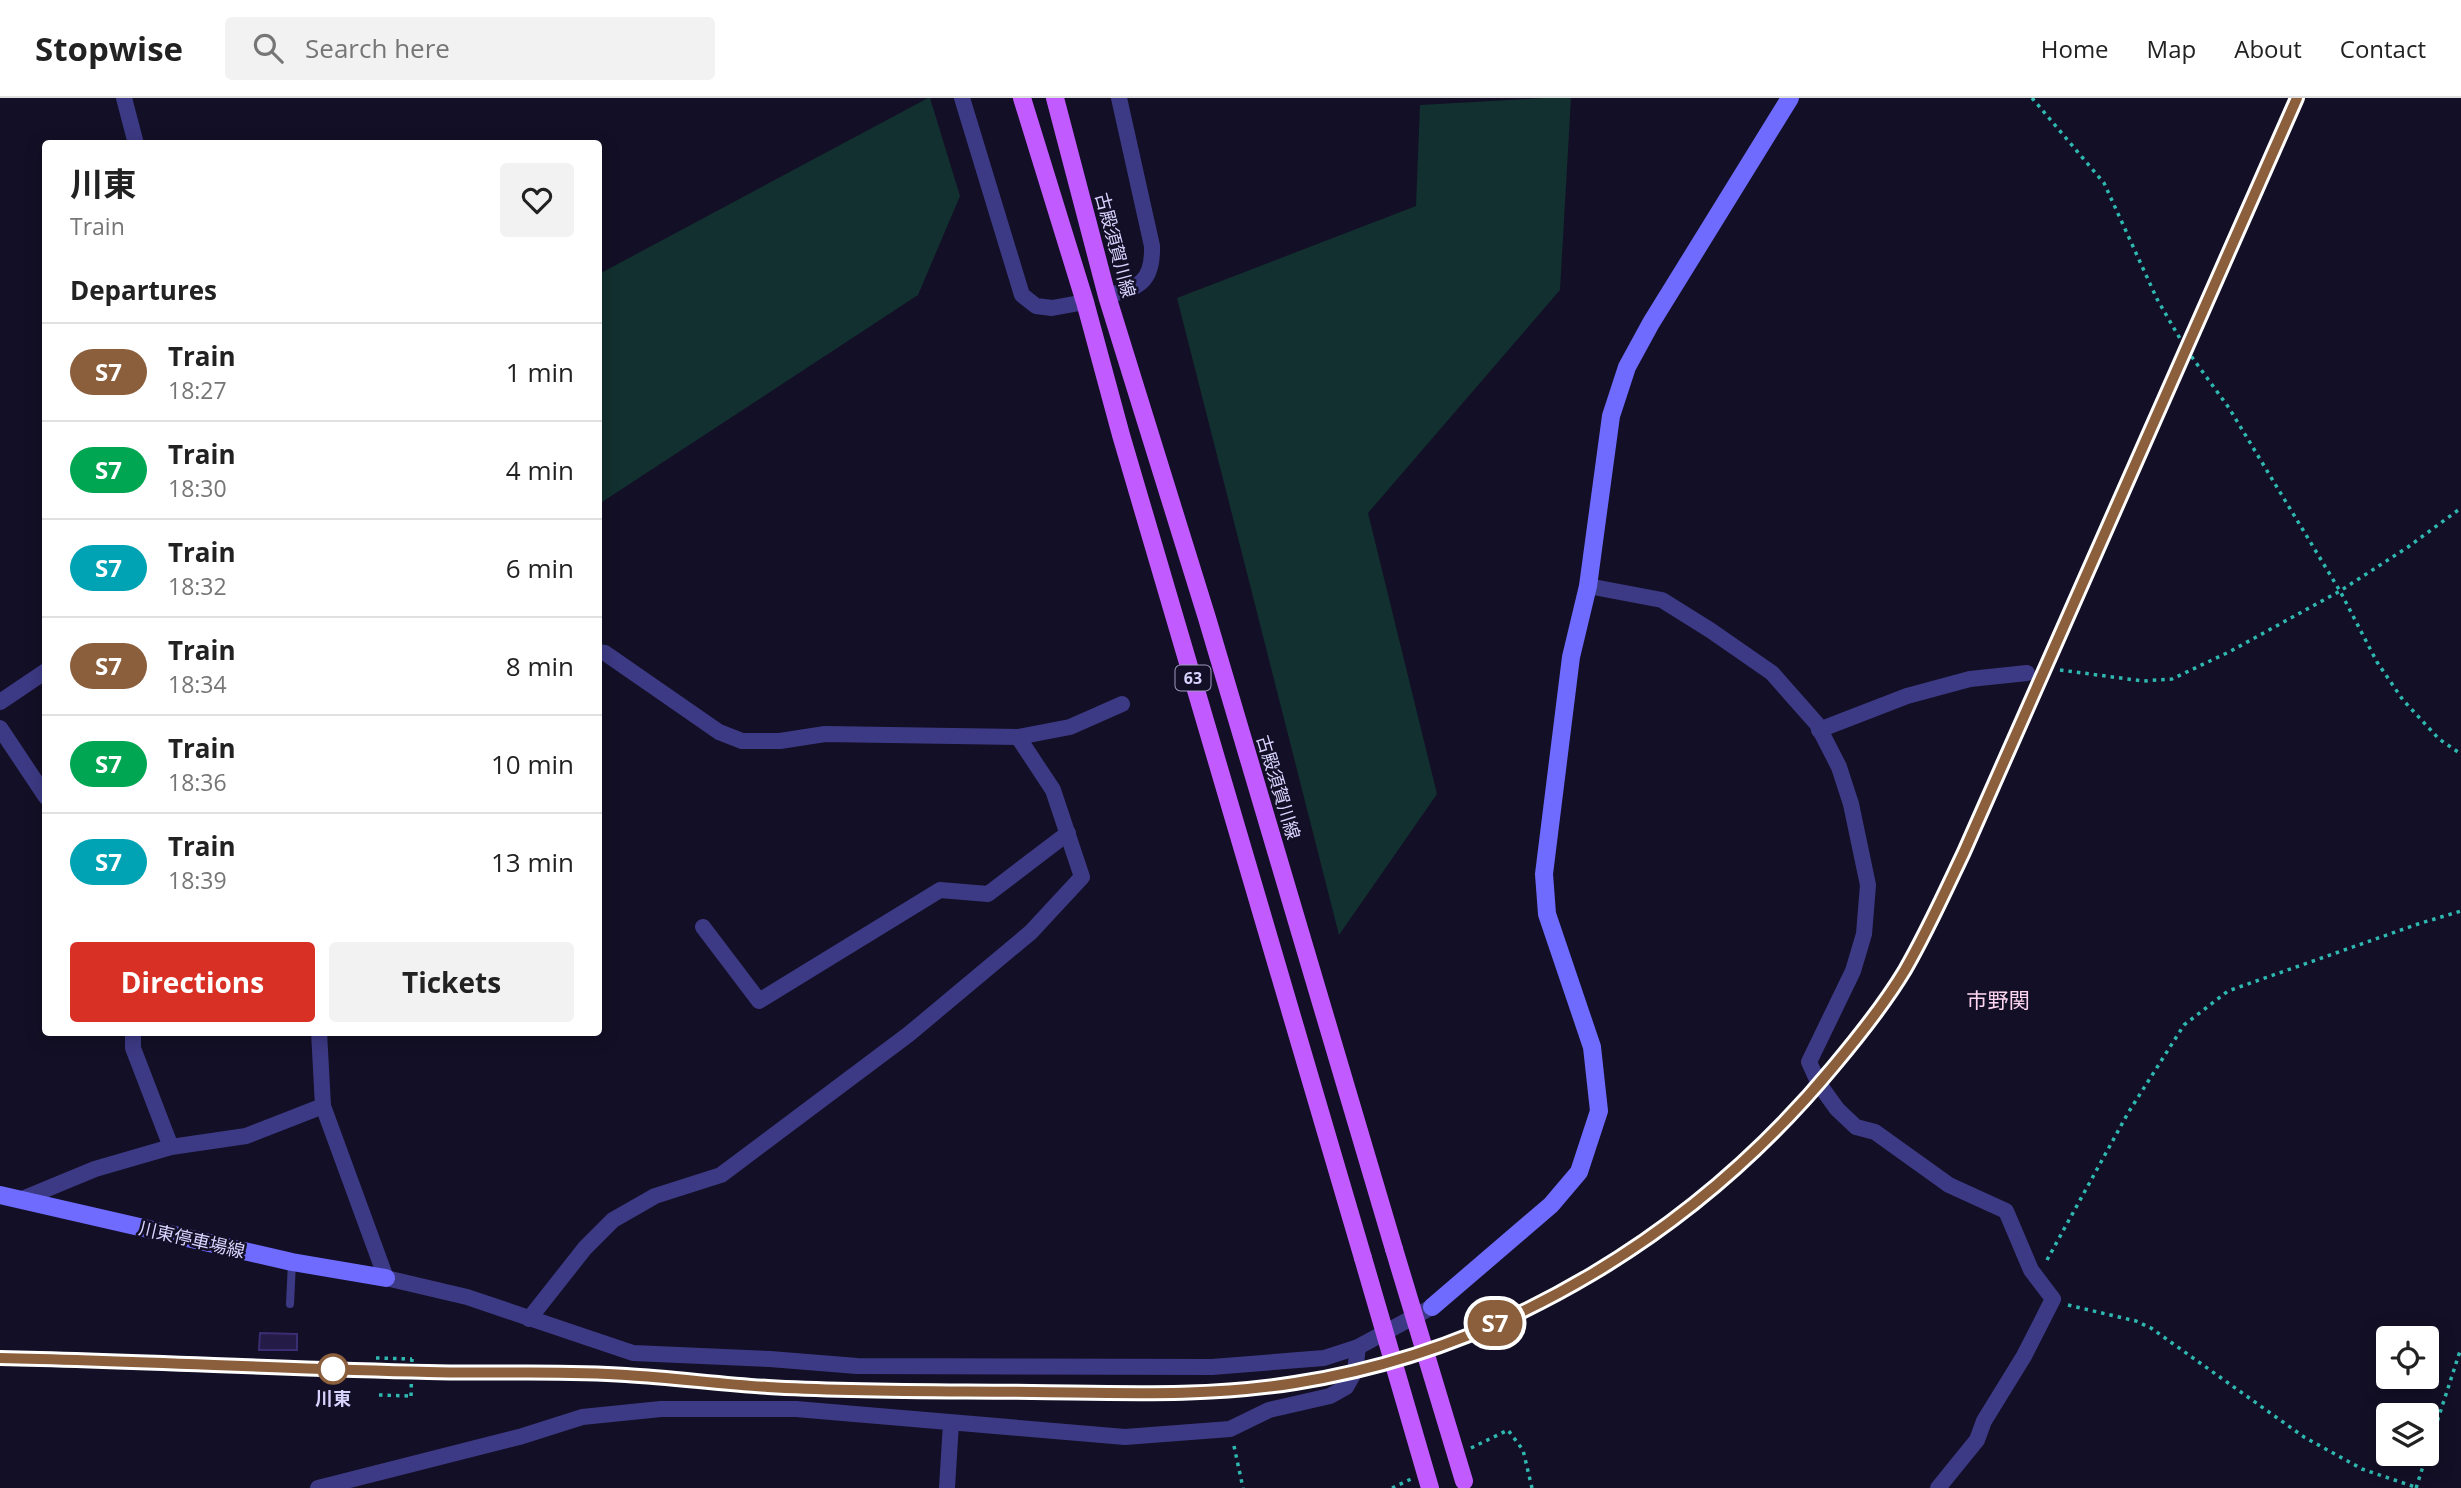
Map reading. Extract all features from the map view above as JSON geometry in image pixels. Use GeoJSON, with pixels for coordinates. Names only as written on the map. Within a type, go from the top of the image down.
{"type":"FeatureCollection","features":[{"type":"Feature","properties":{"kind":"main road","name":"63"},"geometry":{"type":"LineString","coordinates":[[1022,98],[1085,302],[1114,413],[1430,1488]]}},
{"type":"Feature","properties":{"kind":"main road","name":"古殿須賀川線"},"geometry":{"type":"LineString","coordinates":[[1055,98],[1107,296],[1207,618],[1465,1485]]}},
{"type":"Feature","properties":{"kind":"street"},"geometry":{"type":"LineString","coordinates":[[124,98],[134,140]]}},
{"type":"Feature","properties":{"kind":"street"},"geometry":{"type":"LineString","coordinates":[[962,98],[1023,295],[1036,306],[1052,308],[1085,302]]}},
{"type":"Feature","properties":{"kind":"street"},"geometry":{"type":"LineString","coordinates":[[1107,296],[1134,289],[1146,279],[1152,265],[1152,246],[1119,98]]}},
{"type":"Feature","properties":{"kind":"street"},"geometry":{"type":"LineString","coordinates":[[319,1036],[323,1106],[386,1278],[467,1297],[633,1353],[857,1366],[1212,1367],[1324,1358],[1358,1347],[1432,1307],[1551,1205],[1578,1172],[1599,1111],[1592,1046],[1547,914],[1544,874],[1570,656],[1588,586],[1611,416],[1627,367],[1651,323],[1790,98]]}},
{"type":"Feature","properties":{"kind":"street"},"geometry":{"type":"LineString","coordinates":[[1588,586],[1662,600],[1772,673],[1817,724],[1839,767],[1851,804],[1868,885],[1864,934],[1853,971],[1809,1062],[1831,1101],[1856,1127],[1875,1132],[1949,1185],[2006,1211],[2031,1270],[2053,1299],[2024,1356],[1984,1421],[1977,1440],[1938,1488]]}},
{"type":"Feature","properties":{"kind":"street"},"geometry":{"type":"LineString","coordinates":[[602,652],[719,732],[742,741],[780,741],[825,734],[1018,737],[1070,727],[1122,704]]}},
{"type":"Feature","properties":{"kind":"street"},"geometry":{"type":"LineString","coordinates":[[1819,730],[1907,696],[1970,679],[2027,673]]}},
{"type":"Feature","properties":{"kind":"street"},"geometry":{"type":"LineString","coordinates":[[0,702],[42,674]]}},
{"type":"Feature","properties":{"kind":"street"},"geometry":{"type":"LineString","coordinates":[[0,728],[42,791]]}},
{"type":"Feature","properties":{"kind":"street"},"geometry":{"type":"LineString","coordinates":[[529,1318],[585,1248],[613,1220],[655,1196],[721,1175],[909,1034],[1031,932],[1082,877],[1053,790],[1018,737]]}},
{"type":"Feature","properties":{"kind":"street"},"geometry":{"type":"LineString","coordinates":[[703,927],[759,1002],[940,890],[988,894],[1068,833]]}},
{"type":"Feature","properties":{"kind":"street"},"geometry":{"type":"LineString","coordinates":[[133,1036],[133,1048],[171,1147]]}},
{"type":"Feature","properties":{"kind":"street"},"geometry":{"type":"LineString","coordinates":[[20,1200],[96,1169],[171,1147],[246,1136],[323,1106]]}},
{"type":"Feature","properties":{"kind":"street","name":"川東停車場線"},"geometry":{"type":"LineString","coordinates":[[0,1195],[292,1262],[386,1278]]}},
{"type":"Feature","properties":{"kind":"street"},"geometry":{"type":"LineString","coordinates":[[318,1488],[519,1437],[582,1417],[661,1409],[796,1409],[1125,1437],[1230,1429],[1269,1410],[1330,1396],[1346,1387],[1355,1371],[1358,1347]]}},
{"type":"Feature","properties":{"kind":"street"},"geometry":{"type":"LineString","coordinates":[[947,1488],[951,1423]]}},
{"type":"Feature","properties":{"kind":"lane"},"geometry":{"type":"LineString","coordinates":[[290,1304],[292,1262]]}},
{"type":"Feature","properties":{"kind":"path"},"geometry":{"type":"LineString","coordinates":[[2032,98],[2104,183],[2157,299],[2186,349],[2229,408],[2340,591],[2377,662],[2403,700],[2440,739],[2461,754]]}},
{"type":"Feature","properties":{"kind":"path"},"geometry":{"type":"LineString","coordinates":[[2060,670],[2143,681],[2172,679],[2229,652],[2340,591],[2408,547],[2461,508]]}},
{"type":"Feature","properties":{"kind":"path"},"geometry":{"type":"LineString","coordinates":[[2037,1277],[2128,1113],[2184,1025],[2228,991],[2461,911]]}},
{"type":"Feature","properties":{"kind":"path"},"geometry":{"type":"LineString","coordinates":[[2053,1299],[2071,1307],[2136,1321],[2151,1328],[2304,1437],[2362,1469],[2417,1488],[2423,1466]]}},
{"type":"Feature","properties":{"kind":"path"},"geometry":{"type":"LineString","coordinates":[[2439,1417],[2461,1348]]}},
{"type":"Feature","properties":{"kind":"path"},"geometry":{"type":"LineString","coordinates":[[376,1357],[412,1359],[411,1396],[379,1395]]}},
{"type":"Feature","properties":{"kind":"path"},"geometry":{"type":"LineString","coordinates":[[1230,1429],[1243,1488]]}},
{"type":"Feature","properties":{"kind":"green space"},"geometry":{"type":"Polygon","coordinates":[[[930,98],[960,196],[918,295],[602,502],[602,272],[930,98]]]}},
{"type":"Feature","properties":{"kind":"green space"},"geometry":{"type":"Polygon","coordinates":[[[1571,98],[1560,290],[1368,513],[1437,794],[1339,935],[1177,298],[1416,206],[1420,105],[1571,98]]]}},
{"type":"Feature","properties":{"kind":"building"},"geometry":{"type":"Polygon","coordinates":[[[260,1333],[297,1334],[297,1350],[259,1350],[260,1333]]]}},
{"type":"Feature","properties":{"kind":"railway"},"geometry":{"type":"LineString","coordinates":[[0,1358],[374,1371],[552,1372],[834,1390],[1197,1392],[1295,1383],[1373,1367],[1449,1343],[1522,1311],[1593,1274],[1659,1230],[1722,1181],[1780,1126],[1852,1044],[1905,970],[1964,852],[2297,98]]}},
{"type":"Feature","properties":{"kind":"train","name":"S7"},"geometry":{"type":"LineString","coordinates":[[0,1358],[430,1372],[620,1374],[769,1387],[1184,1394],[1233,1391],[1298,1382],[1371,1368],[1444,1343],[1560,1293],[1656,1234],[1744,1162],[1819,1084],[1861,1033],[1903,973],[1964,852],[2297,98]]}},
{"type":"Feature","properties":{"kind":"place","name":"川東"},"geometry":{"type":"Point","coordinates":[333,1369]}},
{"type":"Feature","properties":{"kind":"district","name":"市野関"},"geometry":{"type":"Point","coordinates":[1998,1000]}}]}
